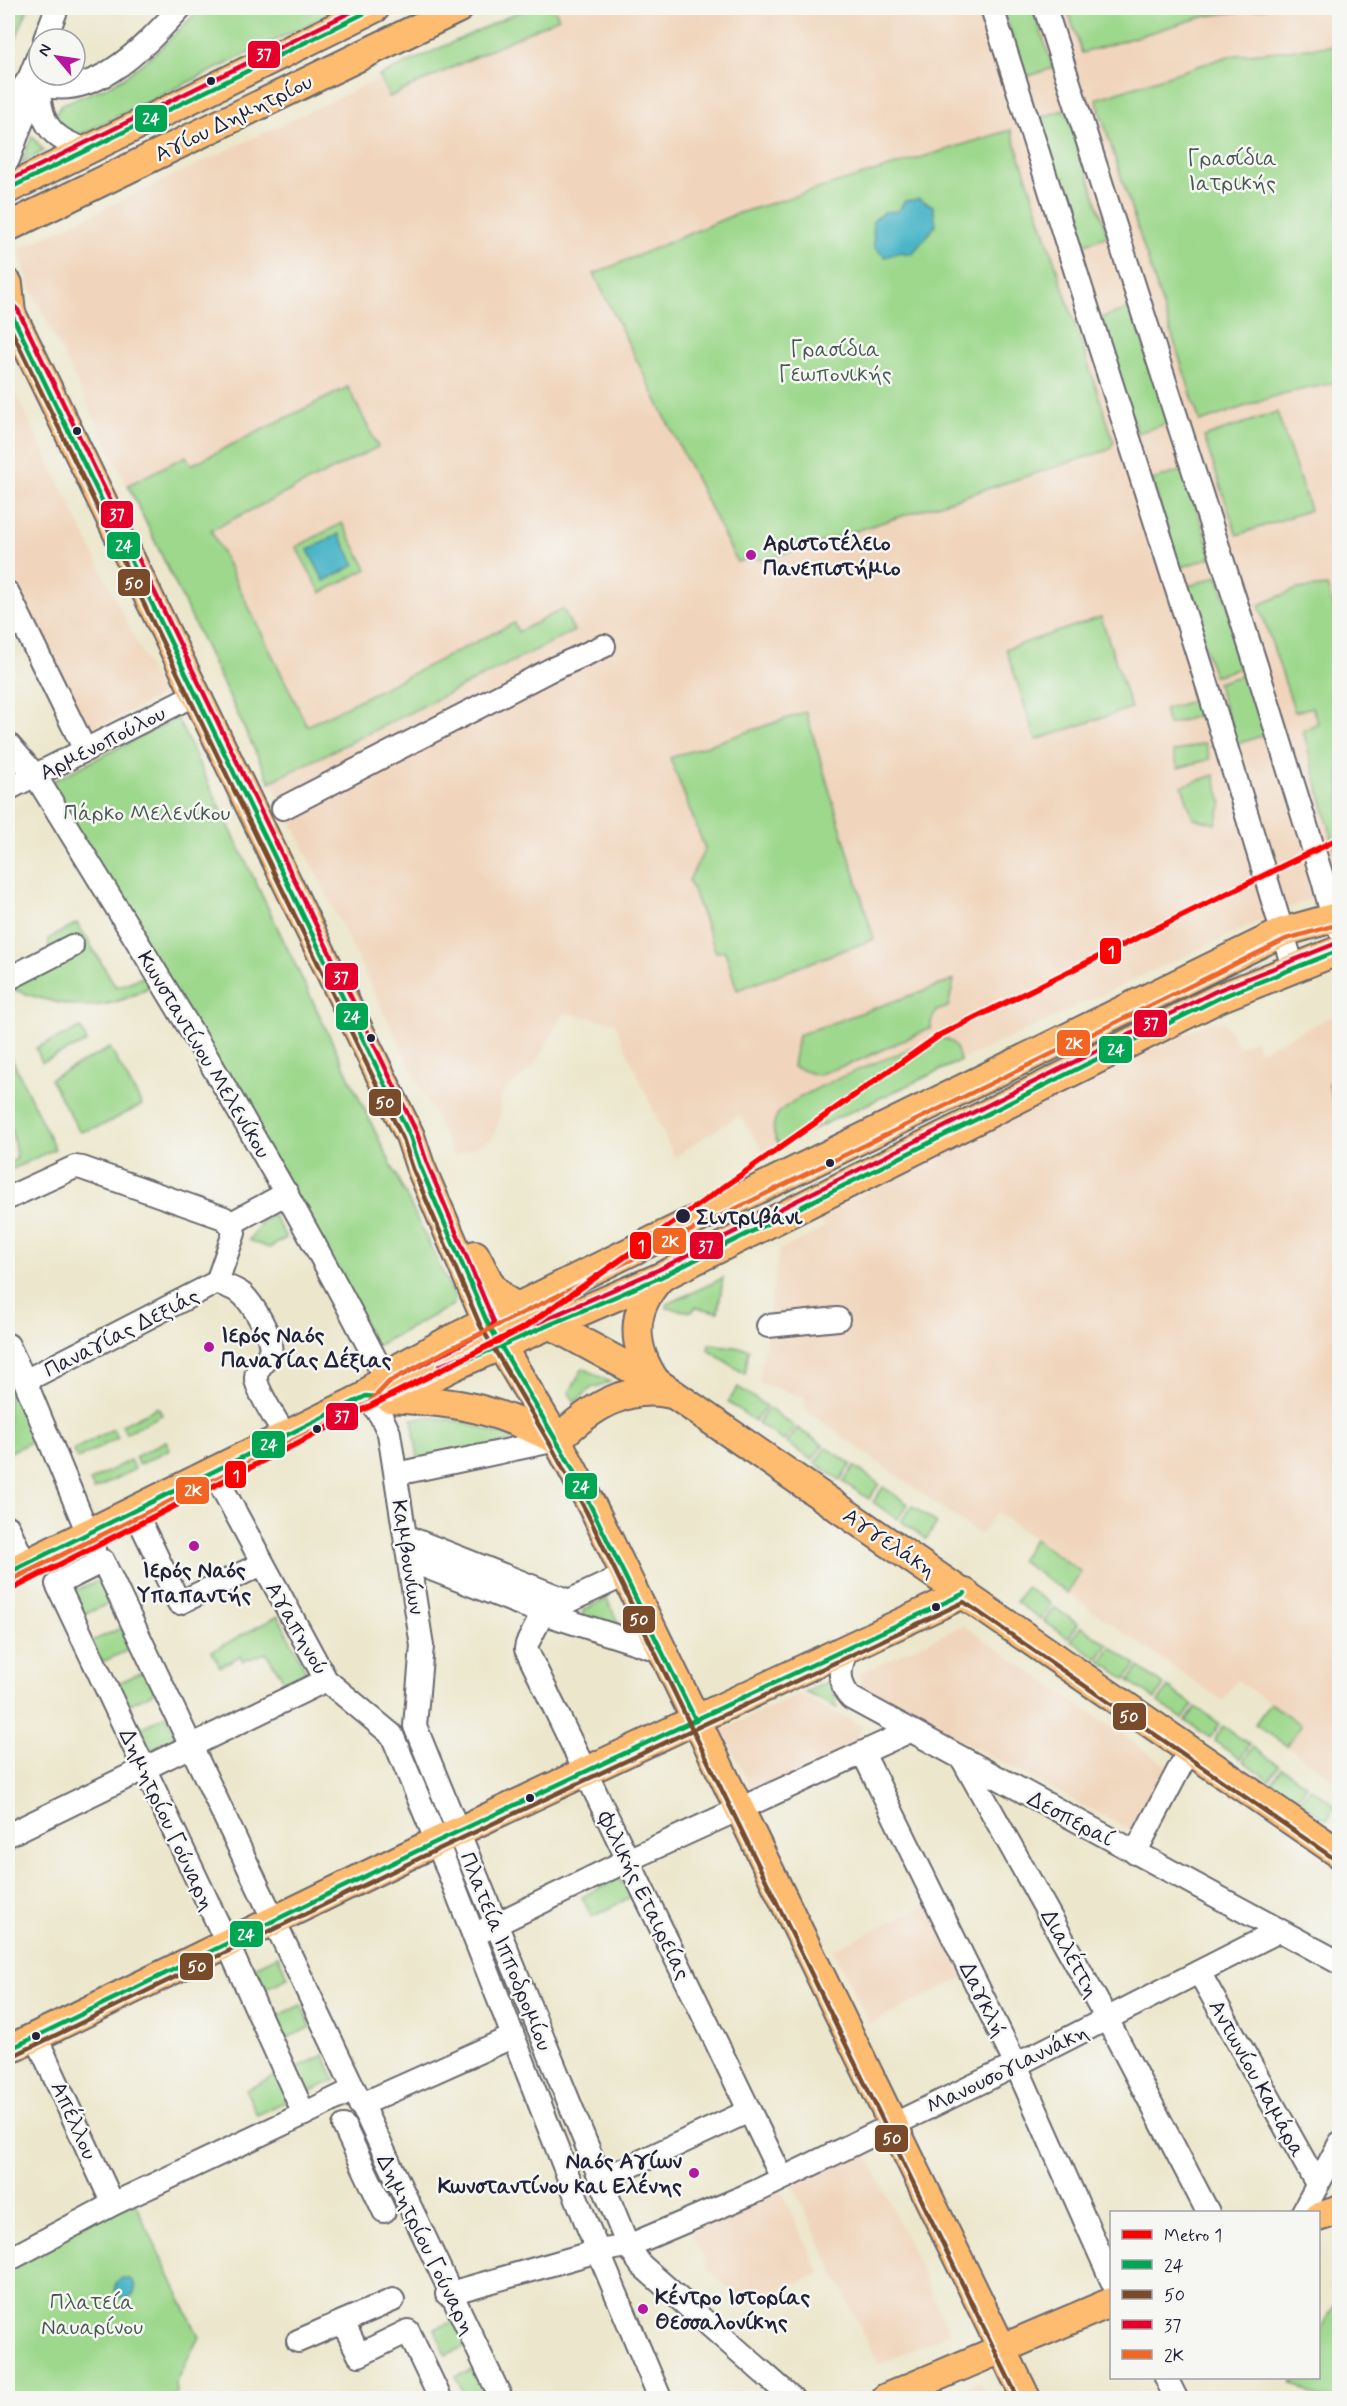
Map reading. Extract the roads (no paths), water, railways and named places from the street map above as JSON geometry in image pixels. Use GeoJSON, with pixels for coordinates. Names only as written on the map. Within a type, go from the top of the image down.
{"type":"FeatureCollection","features":[{"type":"Feature","properties":{"kind":"main road","name":"Αγίου Δημητρίου"},"geometry":{"type":"LineString","coordinates":[[8,189],[375,8]]}},
{"type":"Feature","properties":{"kind":"main road","name":"Αγίου Δημητρίου"},"geometry":{"type":"LineString","coordinates":[[13,226],[459,8]]}},
{"type":"Feature","properties":{"kind":"main road"},"geometry":{"type":"LineString","coordinates":[[8,284],[9,311],[410,1136],[420,1166],[487,1322],[557,1440],[625,1575],[1026,2398]]}},
{"type":"Feature","properties":{"kind":"main road"},"geometry":{"type":"LineString","coordinates":[[16,1569],[380,1390],[487,1322],[520,1308],[1282,932],[1337,922]]}},
{"type":"Feature","properties":{"kind":"main road"},"geometry":{"type":"LineString","coordinates":[[380,1390],[501,1348],[661,1277],[1219,998],[1340,950]]}},
{"type":"Feature","properties":{"kind":"main road","name":"Αγγελάκη"},"geometry":{"type":"LineString","coordinates":[[410,1136],[430,1160],[491,1286],[498,1294],[666,1389],[965,1593],[1340,1854]]}},
{"type":"Feature","properties":{"kind":"main road"},"geometry":{"type":"LineString","coordinates":[[661,1277],[651,1287],[644,1300],[637,1329],[642,1358],[666,1389]]}},
{"type":"Feature","properties":{"kind":"main road"},"geometry":{"type":"LineString","coordinates":[[557,1440],[585,1415],[611,1400],[636,1392],[666,1389]]}},
{"type":"Feature","properties":{"kind":"main road"},"geometry":{"type":"LineString","coordinates":[[380,1390],[480,1409],[518,1422],[557,1440]]}},
{"type":"Feature","properties":{"kind":"main road"},"geometry":{"type":"LineString","coordinates":[[8,2050],[448,1837],[965,1593]]}},
{"type":"Feature","properties":{"kind":"main road"},"geometry":{"type":"LineString","coordinates":[[1320,2216],[1340,2210]]}},
{"type":"Feature","properties":{"kind":"main road"},"geometry":{"type":"LineString","coordinates":[[886,2398],[1110,2303]]}},
{"type":"Feature","properties":{"kind":"street"},"geometry":{"type":"LineString","coordinates":[[50,27],[57,8]]}},
{"type":"Feature","properties":{"kind":"street"},"geometry":{"type":"LineString","coordinates":[[87,80],[105,74],[140,50],[180,8]]}},
{"type":"Feature","properties":{"kind":"street"},"geometry":{"type":"LineString","coordinates":[[992,8],[1208,684],[1293,967]]}},
{"type":"Feature","properties":{"kind":"street"},"geometry":{"type":"LineString","coordinates":[[1045,8],[1337,922]]}},
{"type":"Feature","properties":{"kind":"street"},"geometry":{"type":"LineString","coordinates":[[8,111],[29,87]]}},
{"type":"Feature","properties":{"kind":"street"},"geometry":{"type":"LineString","coordinates":[[8,160],[32,87]]}},
{"type":"Feature","properties":{"kind":"street"},"geometry":{"type":"LineString","coordinates":[[36,87],[49,128],[60,138],[86,149]]}},
{"type":"Feature","properties":{"kind":"street"},"geometry":{"type":"LineString","coordinates":[[8,593],[85,750]]}},
{"type":"Feature","properties":{"kind":"street"},"geometry":{"type":"LineString","coordinates":[[283,808],[550,670],[604,646]]}},
{"type":"Feature","properties":{"kind":"street","name":"Αρμενοπούλου"},"geometry":{"type":"LineString","coordinates":[[8,789],[196,694]]}},
{"type":"Feature","properties":{"kind":"street","name":"Κωνσταντίνου Μελενίκου"},"geometry":{"type":"LineString","coordinates":[[8,744],[35,775],[174,1001],[287,1193],[380,1390]]}},
{"type":"Feature","properties":{"kind":"street"},"geometry":{"type":"LineString","coordinates":[[8,979],[72,946]]}},
{"type":"Feature","properties":{"kind":"street"},"geometry":{"type":"LineString","coordinates":[[8,1198],[75,1167],[85,1168],[225,1219],[231,1233],[287,1193]]}},
{"type":"Feature","properties":{"kind":"street","name":"Παναγίας Δεξιάς"},"geometry":{"type":"LineString","coordinates":[[25,1381],[217,1282],[231,1233]]}},
{"type":"Feature","properties":{"kind":"street","name":"Παναγίας Δεξιάς"},"geometry":{"type":"LineString","coordinates":[[217,1282],[234,1289],[246,1298],[270,1340],[270,1352],[258,1369],[256,1380],[286,1437]]}},
{"type":"Feature","properties":{"kind":"street"},"geometry":{"type":"LineString","coordinates":[[768,1326],[838,1319]]}},
{"type":"Feature","properties":{"kind":"street","name":"Δημητρίου Γούναρη"},"geometry":{"type":"LineString","coordinates":[[8,1345],[100,1563]]}},
{"type":"Feature","properties":{"kind":"street","name":"Καμβουνίων"},"geometry":{"type":"LineString","coordinates":[[380,1390],[381,1416],[389,1433],[411,1561],[422,1646],[415,1726]]}},
{"type":"Feature","properties":{"kind":"street"},"geometry":{"type":"LineString","coordinates":[[396,1474],[557,1440]]}},
{"type":"Feature","properties":{"kind":"street","name":"Αγαπηνού"},"geometry":{"type":"LineString","coordinates":[[214,1473],[326,1680],[392,1735]]}},
{"type":"Feature","properties":{"kind":"street","name":"Αγαπηνού"},"geometry":{"type":"LineString","coordinates":[[135,1511],[179,1603],[262,1564]]}},
{"type":"Feature","properties":{"kind":"street"},"geometry":{"type":"LineString","coordinates":[[8,1527],[16,1569]]}},
{"type":"Feature","properties":{"kind":"street"},"geometry":{"type":"LineString","coordinates":[[407,1537],[569,1601]]}},
{"type":"Feature","properties":{"kind":"street","name":"Δημητρίου Γούναρη"},"geometry":{"type":"LineString","coordinates":[[304,2114],[228,1945],[57,1584],[103,1561],[449,2294],[501,2398]]}},
{"type":"Feature","properties":{"kind":"street"},"geometry":{"type":"LineString","coordinates":[[411,1561],[543,1613],[662,1651]]}},
{"type":"Feature","properties":{"kind":"street"},"geometry":{"type":"LineString","coordinates":[[543,1613],[625,1575]]}},
{"type":"Feature","properties":{"kind":"street","name":"Φιλικής Εταιρείας"},"geometry":{"type":"LineString","coordinates":[[543,1613],[526,1644],[526,1649],[585,1773],[630,1859],[782,2178]]}},
{"type":"Feature","properties":{"kind":"street","name":"Δεσπεραί"},"geometry":{"type":"LineString","coordinates":[[848,1649],[842,1665],[841,1680],[844,1690],[862,1706],[1340,1963]]}},
{"type":"Feature","properties":{"kind":"street"},"geometry":{"type":"LineString","coordinates":[[8,1835],[326,1680]]}},
{"type":"Feature","properties":{"kind":"street"},"geometry":{"type":"LineString","coordinates":[[392,1735],[415,1726]]}},
{"type":"Feature","properties":{"kind":"street","name":"Πλατεία Ιπποδρομίου"},"geometry":{"type":"LineString","coordinates":[[415,1726],[448,1837],[473,1935],[598,2251],[660,2398]]}},
{"type":"Feature","properties":{"kind":"street"},"geometry":{"type":"LineString","coordinates":[[473,1935],[630,1859],[910,1731]]}},
{"type":"Feature","properties":{"kind":"street","name":"Πλατεία Ιπποδρομίου"},"geometry":{"type":"LineString","coordinates":[[392,1735],[496,1924],[628,2246],[641,2265],[792,2398]]}},
{"type":"Feature","properties":{"kind":"street"},"geometry":{"type":"LineString","coordinates":[[1135,1853],[1189,1750]]}},
{"type":"Feature","properties":{"kind":"street","name":"Δαγκλή"},"geometry":{"type":"LineString","coordinates":[[863,1753],[1016,2065],[1110,2276]]}},
{"type":"Feature","properties":{"kind":"street","name":"Διαλέττη"},"geometry":{"type":"LineString","coordinates":[[963,1760],[1107,2019],[1207,2211]]}},
{"type":"Feature","properties":{"kind":"street","name":"Μανουσογιαννάκη"},"geometry":{"type":"LineString","coordinates":[[449,2294],[598,2251],[628,2246],[758,2191],[1016,2065],[1279,1930]]}},
{"type":"Feature","properties":{"kind":"street","name":"Αντωνίου Καμάρα"},"geometry":{"type":"LineString","coordinates":[[1199,1972],[1317,2184]]}},
{"type":"Feature","properties":{"kind":"street","name":"Απέλλου"},"geometry":{"type":"LineString","coordinates":[[36,2037],[113,2204]]}},
{"type":"Feature","properties":{"kind":"street"},"geometry":{"type":"LineString","coordinates":[[8,2260],[113,2204],[304,2114],[357,2098],[513,2037]]}},
{"type":"Feature","properties":{"kind":"street"},"geometry":{"type":"LineString","coordinates":[[601,2181],[749,2111]]}},
{"type":"Feature","properties":{"kind":"street","name":"Δημητρίου Γούναρη"},"geometry":{"type":"LineString","coordinates":[[344,2126],[384,2211]]}},
{"type":"Feature","properties":{"kind":"street"},"geometry":{"type":"LineString","coordinates":[[1303,2211],[1340,2143]]}},
{"type":"Feature","properties":{"kind":"street"},"geometry":{"type":"LineString","coordinates":[[298,2341],[393,2300]]}},
{"type":"Feature","properties":{"kind":"street"},"geometry":{"type":"LineString","coordinates":[[343,2322],[359,2355],[408,2331],[440,2398]]}},
{"type":"Feature","properties":{"kind":"street"},"geometry":{"type":"LineString","coordinates":[[1166,2379],[1176,2398]]}},
{"type":"Feature","properties":{"kind":"water"},"geometry":{"type":"Polygon","coordinates":[[[919,199],[933,206],[936,225],[912,254],[900,252],[885,257],[874,247],[873,221],[884,212],[898,211],[905,201],[919,199]]]}},
{"type":"Feature","properties":{"kind":"water"},"geometry":{"type":"Polygon","coordinates":[[[339,534],[355,565],[324,581],[308,550],[339,534]]]}},
{"type":"Feature","properties":{"kind":"water"},"geometry":{"type":"Polygon","coordinates":[[[125,2278],[132,2281],[135,2288],[132,2295],[125,2298],[118,2295],[115,2288],[118,2281],[125,2278]]]}},
{"type":"Feature","properties":{"kind":"metro line","name":"1"},"geometry":{"type":"LineString","coordinates":[[8,1591],[525,1327],[940,1035],[1340,838]]}},
{"type":"Feature","properties":{"kind":"place","name":"Αριστοτέλειο Πανεπιστήμιο"},"geometry":{"type":"Point","coordinates":[751,555]}},
{"type":"Feature","properties":{"kind":"place","name":"Σιντριβάνι"},"geometry":{"type":"Point","coordinates":[683,1216]}},
{"type":"Feature","properties":{"kind":"place","name":"Ιερός Ναός Παναγίας Δέξιας"},"geometry":{"type":"Point","coordinates":[209,1347]}},
{"type":"Feature","properties":{"kind":"place","name":"Ιερός Ναός Υπαπαντής"},"geometry":{"type":"Point","coordinates":[194,1546]}},
{"type":"Feature","properties":{"kind":"place","name":"Ναός Αγίων Κωνσταντίνου και Ελένης"},"geometry":{"type":"Point","coordinates":[694,2173]}},
{"type":"Feature","properties":{"kind":"place","name":"Κέντρο Ιστορίας Θεσσαλονίκης"},"geometry":{"type":"Point","coordinates":[643,2309]}},
{"type":"Feature","properties":{"kind":"park label","name":"Γρασίδια Ιατρικής"},"geometry":{"type":"Point","coordinates":[1232,170]}},
{"type":"Feature","properties":{"kind":"park label","name":"Γρασίδια Γεωπονικής"},"geometry":{"type":"Point","coordinates":[835,360]}},
{"type":"Feature","properties":{"kind":"park label","name":"Πάρκο Μελενίκου"},"geometry":{"type":"Point","coordinates":[147,812]}},
{"type":"Feature","properties":{"kind":"park label","name":"Πλατεία Ναυαρίνου"},"geometry":{"type":"Point","coordinates":[92,2314]}}]}
